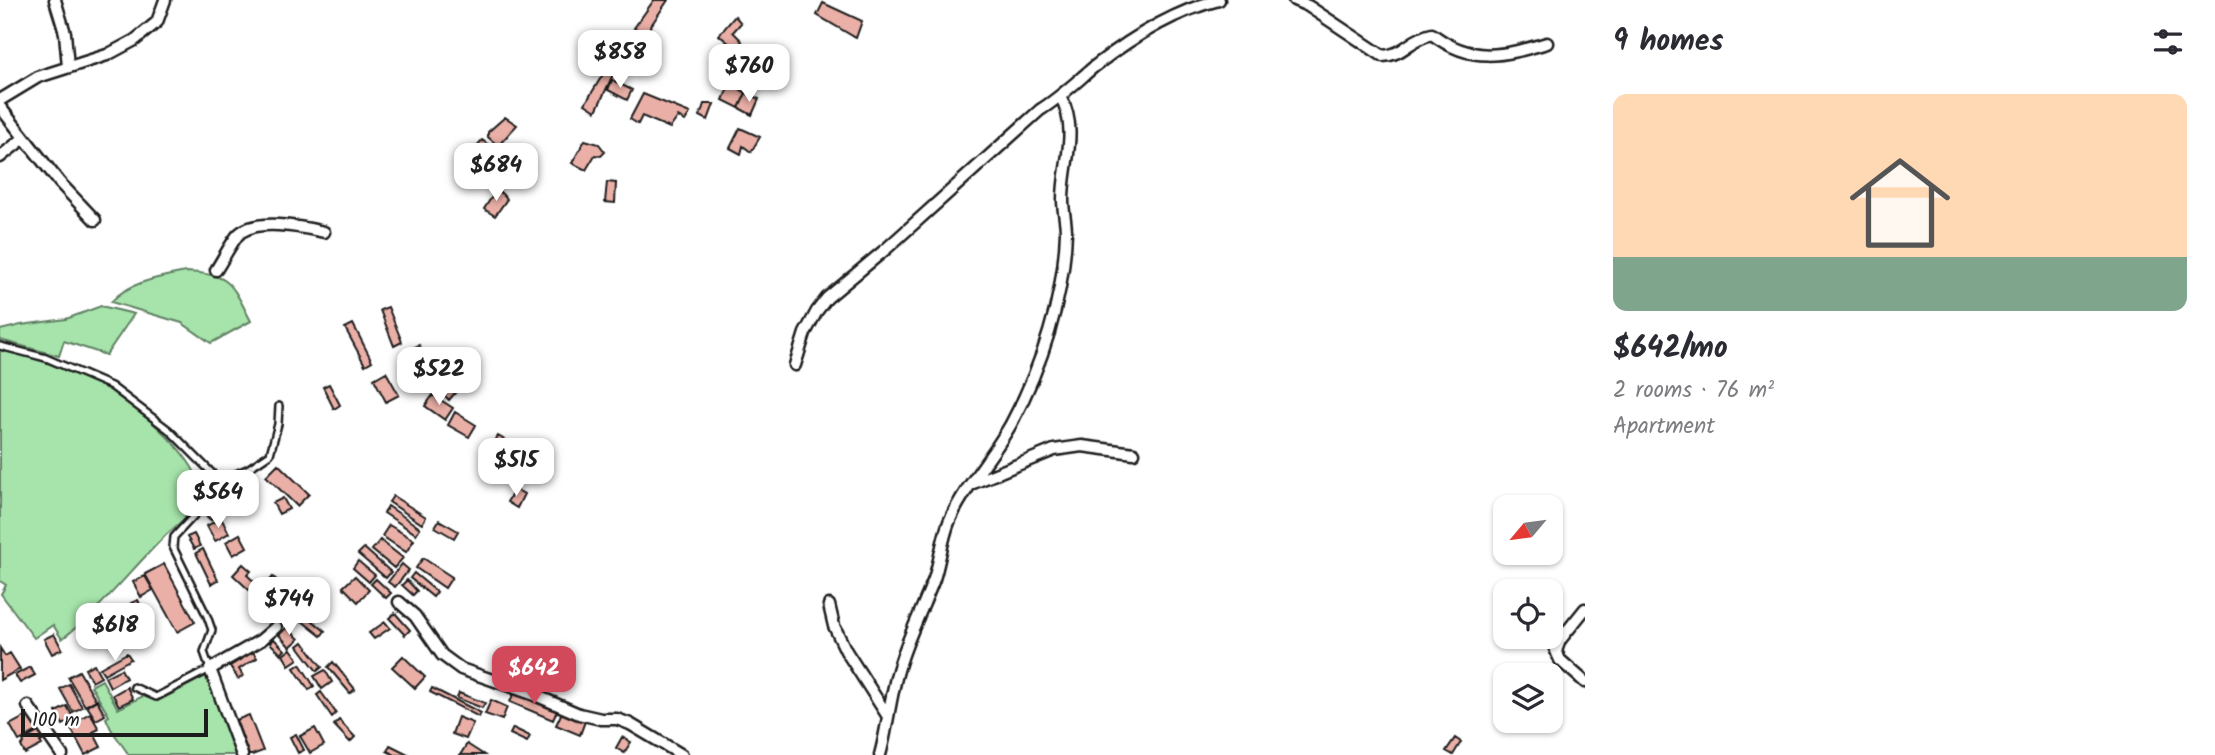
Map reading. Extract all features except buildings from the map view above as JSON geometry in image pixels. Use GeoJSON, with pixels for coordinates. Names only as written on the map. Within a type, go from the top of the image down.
{"type":"FeatureCollection","features":[{"type":"Feature","properties":{"kind":"street"},"geometry":{"type":"LineString","coordinates":[[55,0],[65,33],[68,67]]}},
{"type":"Feature","properties":{"kind":"street"},"geometry":{"type":"LineString","coordinates":[[0,100],[38,77],[107,55],[135,40],[157,22],[165,0]]}},
{"type":"Feature","properties":{"kind":"street"},"geometry":{"type":"LineString","coordinates":[[795,365],[805,334],[827,298],[886,249],[1040,110],[1061,97],[1096,66],[1157,26],[1204,4],[1219,0]]}},
{"type":"Feature","properties":{"kind":"street"},"geometry":{"type":"LineString","coordinates":[[1294,0],[1308,6],[1383,55],[1392,55],[1417,37],[1432,34],[1446,45],[1468,53],[1493,55],[1547,43]]}},
{"type":"Feature","properties":{"kind":"street"},"geometry":{"type":"LineString","coordinates":[[880,755],[898,670],[912,626],[934,578],[948,524],[960,500],[1010,425],[1030,384],[1047,336],[1060,285],[1066,231],[1063,201],[1070,145],[1068,111],[1061,97]]}},
{"type":"Feature","properties":{"kind":"street"},"geometry":{"type":"LineString","coordinates":[[0,107],[95,220]]}},
{"type":"Feature","properties":{"kind":"street"},"geometry":{"type":"LineString","coordinates":[[0,157],[24,138]]}},
{"type":"Feature","properties":{"kind":"street"},"geometry":{"type":"LineString","coordinates":[[216,270],[238,235],[247,228],[267,225],[299,226],[324,232]]}},
{"type":"Feature","properties":{"kind":"street"},"geometry":{"type":"LineString","coordinates":[[972,484],[1044,453],[1063,448],[1082,446],[1134,453]]}},
{"type":"Feature","properties":{"kind":"street"},"geometry":{"type":"LineString","coordinates":[[399,602],[415,616],[442,656],[461,669],[579,714],[617,719],[630,724],[682,755]]}},
{"type":"Feature","properties":{"kind":"street"},"geometry":{"type":"LineString","coordinates":[[829,605],[846,651],[887,715]]}},
{"type":"Feature","properties":{"kind":"street"},"geometry":{"type":"LineString","coordinates":[[1585,609],[1560,640],[1556,651],[1560,660],[1585,682]]}},
{"type":"Feature","properties":{"kind":"street"},"geometry":{"type":"LineString","coordinates":[[242,755],[210,669],[261,640],[276,627]]}},
{"type":"Feature","properties":{"kind":"street"},"geometry":{"type":"LineString","coordinates":[[28,706],[62,755]]}},
{"type":"Feature","properties":{"kind":"lane"},"geometry":{"type":"LineString","coordinates":[[0,346],[46,358],[111,386],[169,429],[212,473],[216,484],[214,494],[174,537],[173,547],[212,630],[204,652],[210,669],[156,697],[134,687]]}},
{"type":"Feature","properties":{"kind":"lane"},"geometry":{"type":"LineString","coordinates":[[216,484],[250,468],[270,454],[278,425],[279,406]]}},
{"type":"Feature","properties":{"kind":"green space"},"geometry":{"type":"Polygon","coordinates":[[[186,272],[212,275],[228,283],[251,321],[211,343],[182,323],[111,302],[136,285],[186,272]]]}},
{"type":"Feature","properties":{"kind":"green space"},"geometry":{"type":"Polygon","coordinates":[[[101,306],[134,314],[106,355],[64,341],[59,356],[0,340],[0,330],[66,319],[101,306]]]}},
{"type":"Feature","properties":{"kind":"green space"},"geometry":{"type":"Polygon","coordinates":[[[0,350],[42,361],[97,383],[121,397],[168,437],[193,469],[199,484],[197,503],[189,514],[90,615],[62,639],[53,625],[34,638],[1,594],[6,585],[0,581],[0,350]]]}},
{"type":"Feature","properties":{"kind":"green space"},"geometry":{"type":"Polygon","coordinates":[[[208,675],[239,755],[129,755],[111,729],[106,718],[109,716],[91,686],[102,680],[118,709],[143,696],[158,701],[208,675]]]}}]}
